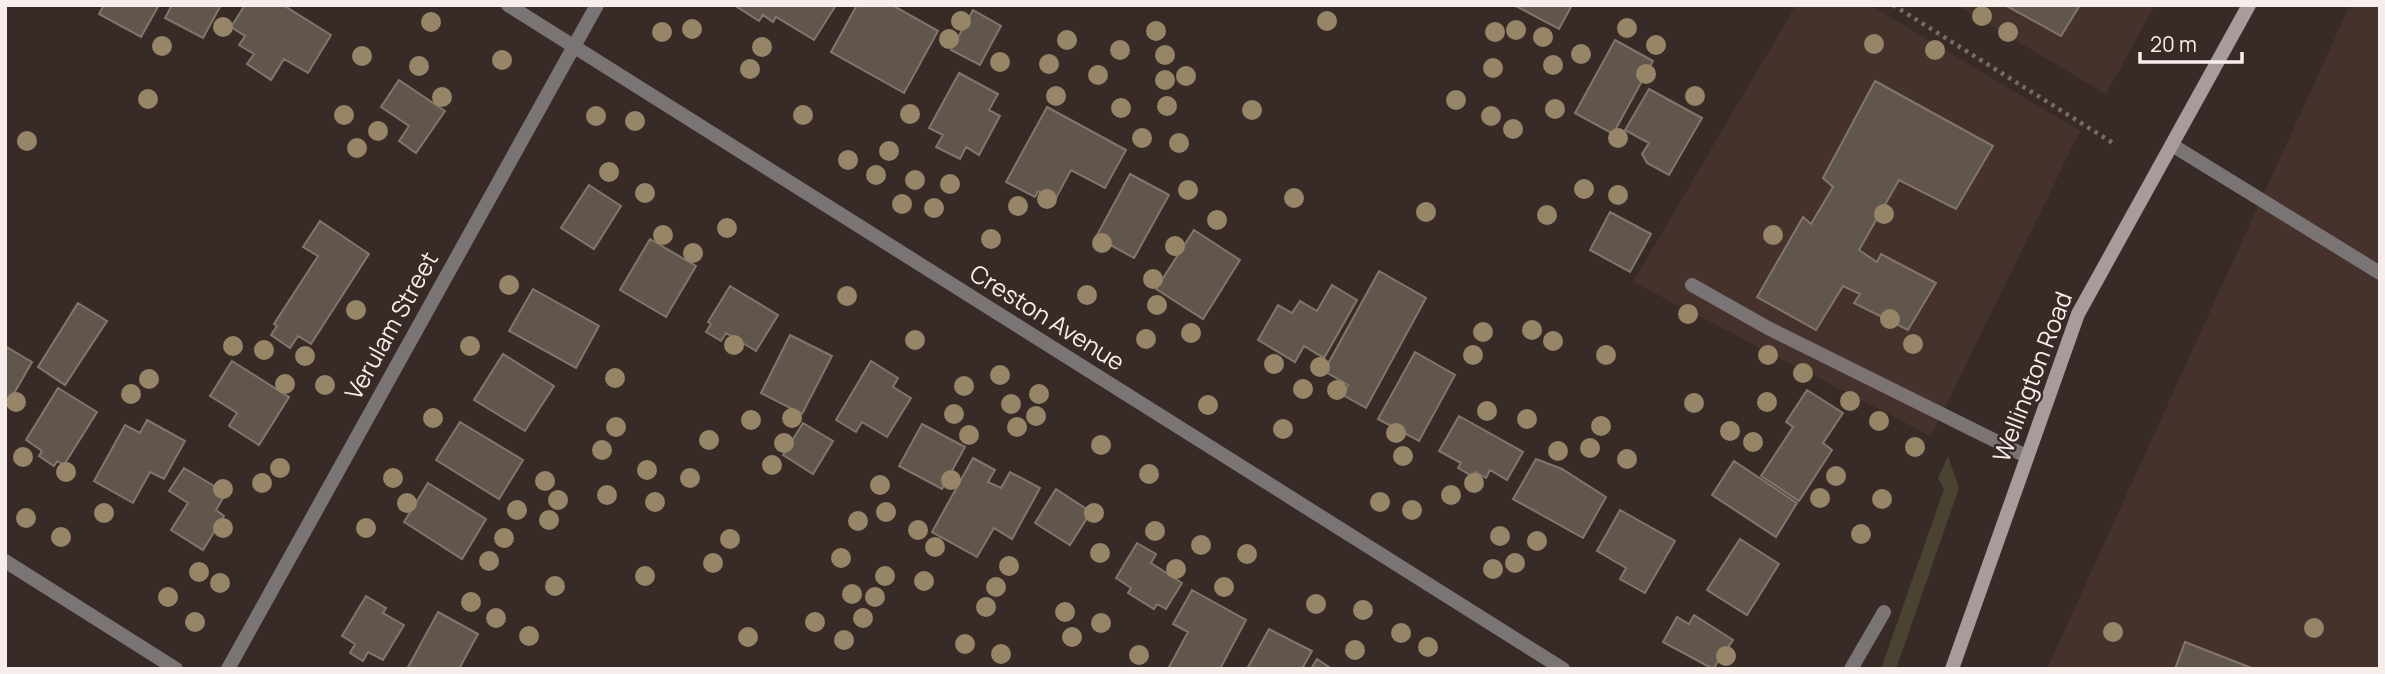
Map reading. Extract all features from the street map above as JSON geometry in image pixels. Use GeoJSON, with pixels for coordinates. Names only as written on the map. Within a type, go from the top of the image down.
{"type":"FeatureCollection","features":[{"type":"Feature","properties":{"kind":"main road","name":"Wellington Road"},"geometry":{"type":"LineString","coordinates":[[1952,669],[2078,314],[2245,7]]}},
{"type":"Feature","properties":{"kind":"street","name":"Creston Avenue"},"geometry":{"type":"LineString","coordinates":[[508,5],[1563,669]]}},
{"type":"Feature","properties":{"kind":"street","name":"Verulam Street"},"geometry":{"type":"LineString","coordinates":[[228,669],[597,5]]}},
{"type":"Feature","properties":{"kind":"street"},"geometry":{"type":"LineString","coordinates":[[2172,145],[2380,273]]}},
{"type":"Feature","properties":{"kind":"street"},"geometry":{"type":"LineString","coordinates":[[1692,285],[1768,328],[2026,456]]}},
{"type":"Feature","properties":{"kind":"street"},"geometry":{"type":"LineString","coordinates":[[5,561],[176,669]]}},
{"type":"Feature","properties":{"kind":"street"},"geometry":{"type":"LineString","coordinates":[[1851,669],[1884,612]]}},
{"type":"Feature","properties":{"kind":"path"},"geometry":{"type":"LineString","coordinates":[[1894,5],[2113,143]]}},
{"type":"Feature","properties":{"kind":"shaded area"},"geometry":{"type":"Polygon","coordinates":[[[1796,5],[1870,5],[2080,131],[1931,436],[1633,282],[1796,5]]]}},
{"type":"Feature","properties":{"kind":"shaded area"},"geometry":{"type":"Polygon","coordinates":[[[1956,5],[2155,5],[2106,94],[1956,5]]]}},
{"type":"Feature","properties":{"kind":"shaded area"},"geometry":{"type":"Polygon","coordinates":[[[2350,5],[2380,5],[2380,669],[2047,669],[2350,5]]]}},
{"type":"Feature","properties":{"kind":"shaded area"},"geometry":{"type":"Polygon","coordinates":[[[1948,456],[1959,488],[1896,669],[1881,669],[1944,489],[1938,478],[1948,456]]]}},
{"type":"Feature","properties":{"kind":"building"},"geometry":{"type":"Polygon","coordinates":[[[104,5],[159,5],[141,37],[99,14],[104,5]]]}},
{"type":"Feature","properties":{"kind":"building"},"geometry":{"type":"Polygon","coordinates":[[[172,5],[221,5],[203,38],[165,18],[172,5]]]}},
{"type":"Feature","properties":{"kind":"building"},"geometry":{"type":"Polygon","coordinates":[[[245,5],[283,5],[331,35],[308,73],[284,59],[271,80],[247,64],[254,54],[239,45],[245,36],[231,27],[245,5]]]}},
{"type":"Feature","properties":{"kind":"building"},"geometry":{"type":"Polygon","coordinates":[[[734,5],[836,5],[814,40],[776,17],[773,22],[763,15],[759,21],[734,5]]]}},
{"type":"Feature","properties":{"kind":"building"},"geometry":{"type":"Polygon","coordinates":[[[857,5],[892,5],[938,31],[904,93],[831,52],[857,5]]]}},
{"type":"Feature","properties":{"kind":"building"},"geometry":{"type":"Polygon","coordinates":[[[1514,5],[1572,5],[1559,29],[1514,5]]]}},
{"type":"Feature","properties":{"kind":"building"},"geometry":{"type":"Polygon","coordinates":[[[2005,5],[2080,5],[2061,36],[2005,5]]]}},
{"type":"Feature","properties":{"kind":"building"},"geometry":{"type":"Polygon","coordinates":[[[973,10],[1001,26],[980,65],[951,50],[973,10]]]}},
{"type":"Feature","properties":{"kind":"building"},"geometry":{"type":"Polygon","coordinates":[[[1615,40],[1653,61],[1613,134],[1575,113],[1615,40]]]}},
{"type":"Feature","properties":{"kind":"building"},"geometry":{"type":"Polygon","coordinates":[[[959,73],[998,94],[989,110],[1000,116],[979,155],[966,147],[960,159],[936,147],[943,135],[929,128],[959,73]]]}},
{"type":"Feature","properties":{"kind":"building"},"geometry":{"type":"Polygon","coordinates":[[[399,80],[445,111],[416,153],[399,141],[409,126],[381,107],[399,80]]]}},
{"type":"Feature","properties":{"kind":"building"},"geometry":{"type":"Polygon","coordinates":[[[1875,81],[1993,146],[1956,209],[1899,180],[1859,250],[1877,262],[1881,254],[1936,283],[1908,330],[1854,303],[1860,294],[1843,286],[1816,330],[1757,297],[1803,217],[1811,224],[1833,187],[1823,178],[1875,81]]]}},
{"type":"Feature","properties":{"kind":"building"},"geometry":{"type":"Polygon","coordinates":[[[1649,89],[1702,118],[1669,175],[1647,163],[1642,154],[1649,143],[1625,130],[1649,89]]]}},
{"type":"Feature","properties":{"kind":"building"},"geometry":{"type":"Polygon","coordinates":[[[1047,107],[1126,150],[1105,188],[1071,170],[1055,200],[1038,191],[1035,197],[1006,182],[1047,107]]]}},
{"type":"Feature","properties":{"kind":"building"},"geometry":{"type":"Polygon","coordinates":[[[1130,174],[1169,195],[1134,258],[1096,237],[1130,174]]]}},
{"type":"Feature","properties":{"kind":"building"},"geometry":{"type":"Polygon","coordinates":[[[589,185],[621,206],[594,249],[561,228],[589,185]]]}},
{"type":"Feature","properties":{"kind":"building"},"geometry":{"type":"Polygon","coordinates":[[[1610,212],[1651,234],[1630,272],[1590,250],[1610,212]]]}},
{"type":"Feature","properties":{"kind":"building"},"geometry":{"type":"Polygon","coordinates":[[[320,221],[369,254],[311,344],[298,336],[290,348],[271,335],[277,326],[274,324],[318,256],[303,247],[320,221]]]}},
{"type":"Feature","properties":{"kind":"building"},"geometry":{"type":"Polygon","coordinates":[[[1194,230],[1240,260],[1203,319],[1156,289],[1194,230]]]}},
{"type":"Feature","properties":{"kind":"building"},"geometry":{"type":"Polygon","coordinates":[[[650,239],[696,266],[666,317],[620,290],[650,239]]]}},
{"type":"Feature","properties":{"kind":"building"},"geometry":{"type":"Polygon","coordinates":[[[1379,271],[1426,298],[1366,408],[1343,395],[1348,385],[1324,371],[1379,271]]]}},
{"type":"Feature","properties":{"kind":"building"},"geometry":{"type":"Polygon","coordinates":[[[1332,285],[1357,300],[1324,358],[1304,346],[1295,362],[1258,340],[1278,305],[1292,313],[1300,301],[1317,311],[1332,285]]]}},
{"type":"Feature","properties":{"kind":"building"},"geometry":{"type":"Polygon","coordinates":[[[730,286],[778,315],[756,351],[726,333],[721,341],[706,332],[711,324],[708,322],[730,286]]]}},
{"type":"Feature","properties":{"kind":"building"},"geometry":{"type":"Polygon","coordinates":[[[533,289],[599,326],[576,368],[509,331],[533,289]]]}},
{"type":"Feature","properties":{"kind":"building"},"geometry":{"type":"Polygon","coordinates":[[[78,303],[107,321],[65,385],[38,367],[78,303]]]}},
{"type":"Feature","properties":{"kind":"building"},"geometry":{"type":"Polygon","coordinates":[[[790,335],[832,356],[802,414],[761,393],[790,335]]]}},
{"type":"Feature","properties":{"kind":"building"},"geometry":{"type":"Polygon","coordinates":[[[5,346],[32,362],[5,409],[5,346]]]}},
{"type":"Feature","properties":{"kind":"building"},"geometry":{"type":"Polygon","coordinates":[[[1415,352],[1455,375],[1419,441],[1378,419],[1415,352]]]}},
{"type":"Feature","properties":{"kind":"building"},"geometry":{"type":"Polygon","coordinates":[[[503,354],[554,386],[525,431],[474,400],[503,354]]]}},
{"type":"Feature","properties":{"kind":"building"},"geometry":{"type":"Polygon","coordinates":[[[232,361],[289,397],[259,445],[229,426],[237,413],[210,396],[232,361]]]}},
{"type":"Feature","properties":{"kind":"building"},"geometry":{"type":"Polygon","coordinates":[[[871,361],[898,378],[893,387],[911,398],[887,437],[862,422],[856,432],[836,420],[871,361]]]}},
{"type":"Feature","properties":{"kind":"building"},"geometry":{"type":"Polygon","coordinates":[[[58,388],[97,412],[64,465],[57,461],[54,466],[39,456],[42,451],[26,440],[58,388]]]}},
{"type":"Feature","properties":{"kind":"building"},"geometry":{"type":"Polygon","coordinates":[[[1807,390],[1843,413],[1823,443],[1832,450],[1799,501],[1761,476],[1793,427],[1786,422],[1807,390]]]}},
{"type":"Feature","properties":{"kind":"building"},"geometry":{"type":"Polygon","coordinates":[[[1459,416],[1523,452],[1507,480],[1490,470],[1486,478],[1475,472],[1472,476],[1458,468],[1461,463],[1439,451],[1459,416]]]}},
{"type":"Feature","properties":{"kind":"building"},"geometry":{"type":"Polygon","coordinates":[[[147,420],[185,441],[164,479],[150,472],[133,503],[94,481],[125,425],[140,433],[147,420]]]}},
{"type":"Feature","properties":{"kind":"building"},"geometry":{"type":"Polygon","coordinates":[[[460,422],[523,460],[499,499],[436,460],[460,422]]]}},
{"type":"Feature","properties":{"kind":"building"},"geometry":{"type":"Polygon","coordinates":[[[803,423],[833,441],[813,474],[783,455],[803,423]]]}},
{"type":"Feature","properties":{"kind":"building"},"geometry":{"type":"Polygon","coordinates":[[[922,424],[965,447],[942,489],[899,466],[922,424]]]}},
{"type":"Feature","properties":{"kind":"building"},"geometry":{"type":"Polygon","coordinates":[[[973,458],[995,470],[988,482],[1001,488],[1010,472],[1040,488],[1012,539],[994,528],[977,557],[932,532],[973,458]]]}},
{"type":"Feature","properties":{"kind":"building"},"geometry":{"type":"Polygon","coordinates":[[[1536,459],[1562,469],[1606,497],[1583,538],[1513,499],[1536,459]]]}},
{"type":"Feature","properties":{"kind":"building"},"geometry":{"type":"Polygon","coordinates":[[[1734,461],[1797,503],[1776,537],[1712,495],[1734,461]]]}},
{"type":"Feature","properties":{"kind":"building"},"geometry":{"type":"Polygon","coordinates":[[[184,468],[226,493],[216,510],[224,516],[203,550],[171,530],[188,503],[169,491],[184,468]]]}},
{"type":"Feature","properties":{"kind":"building"},"geometry":{"type":"Polygon","coordinates":[[[428,483],[486,519],[462,559],[404,522],[428,483]]]}},
{"type":"Feature","properties":{"kind":"building"},"geometry":{"type":"Polygon","coordinates":[[[1056,489],[1091,512],[1070,545],[1035,523],[1056,489]]]}},
{"type":"Feature","properties":{"kind":"building"},"geometry":{"type":"Polygon","coordinates":[[[1620,510],[1675,541],[1645,593],[1620,579],[1626,568],[1597,551],[1620,510]]]}},
{"type":"Feature","properties":{"kind":"building"},"geometry":{"type":"Polygon","coordinates":[[[1740,539],[1779,564],[1747,615],[1707,590],[1740,539]]]}},
{"type":"Feature","properties":{"kind":"building"},"geometry":{"type":"Polygon","coordinates":[[[1137,543],[1156,554],[1151,563],[1182,583],[1166,609],[1157,604],[1154,609],[1128,593],[1131,588],[1116,578],[1137,543]]]}},
{"type":"Feature","properties":{"kind":"building"},"geometry":{"type":"Polygon","coordinates":[[[1192,590],[1246,620],[1220,669],[1168,669],[1188,632],[1173,624],[1192,590]]]}},
{"type":"Feature","properties":{"kind":"building"},"geometry":{"type":"Polygon","coordinates":[[[366,596],[386,608],[383,613],[404,625],[383,660],[368,652],[363,661],[350,653],[355,644],[342,636],[366,596]]]}},
{"type":"Feature","properties":{"kind":"building"},"geometry":{"type":"Polygon","coordinates":[[[438,612],[478,634],[459,669],[407,669],[438,612]]]}},
{"type":"Feature","properties":{"kind":"building"},"geometry":{"type":"Polygon","coordinates":[[[1694,615],[1733,640],[1713,669],[1663,642],[1677,617],[1689,624],[1694,615]]]}},
{"type":"Feature","properties":{"kind":"building"},"geometry":{"type":"Polygon","coordinates":[[[1269,629],[1312,651],[1302,669],[1247,669],[1269,629]]]}},
{"type":"Feature","properties":{"kind":"building"},"geometry":{"type":"Polygon","coordinates":[[[2185,642],[2254,669],[2175,669],[2185,642]]]}},
{"type":"Feature","properties":{"kind":"building"},"geometry":{"type":"Polygon","coordinates":[[[1317,659],[1332,669],[1311,669],[1317,659]]]}}]}
